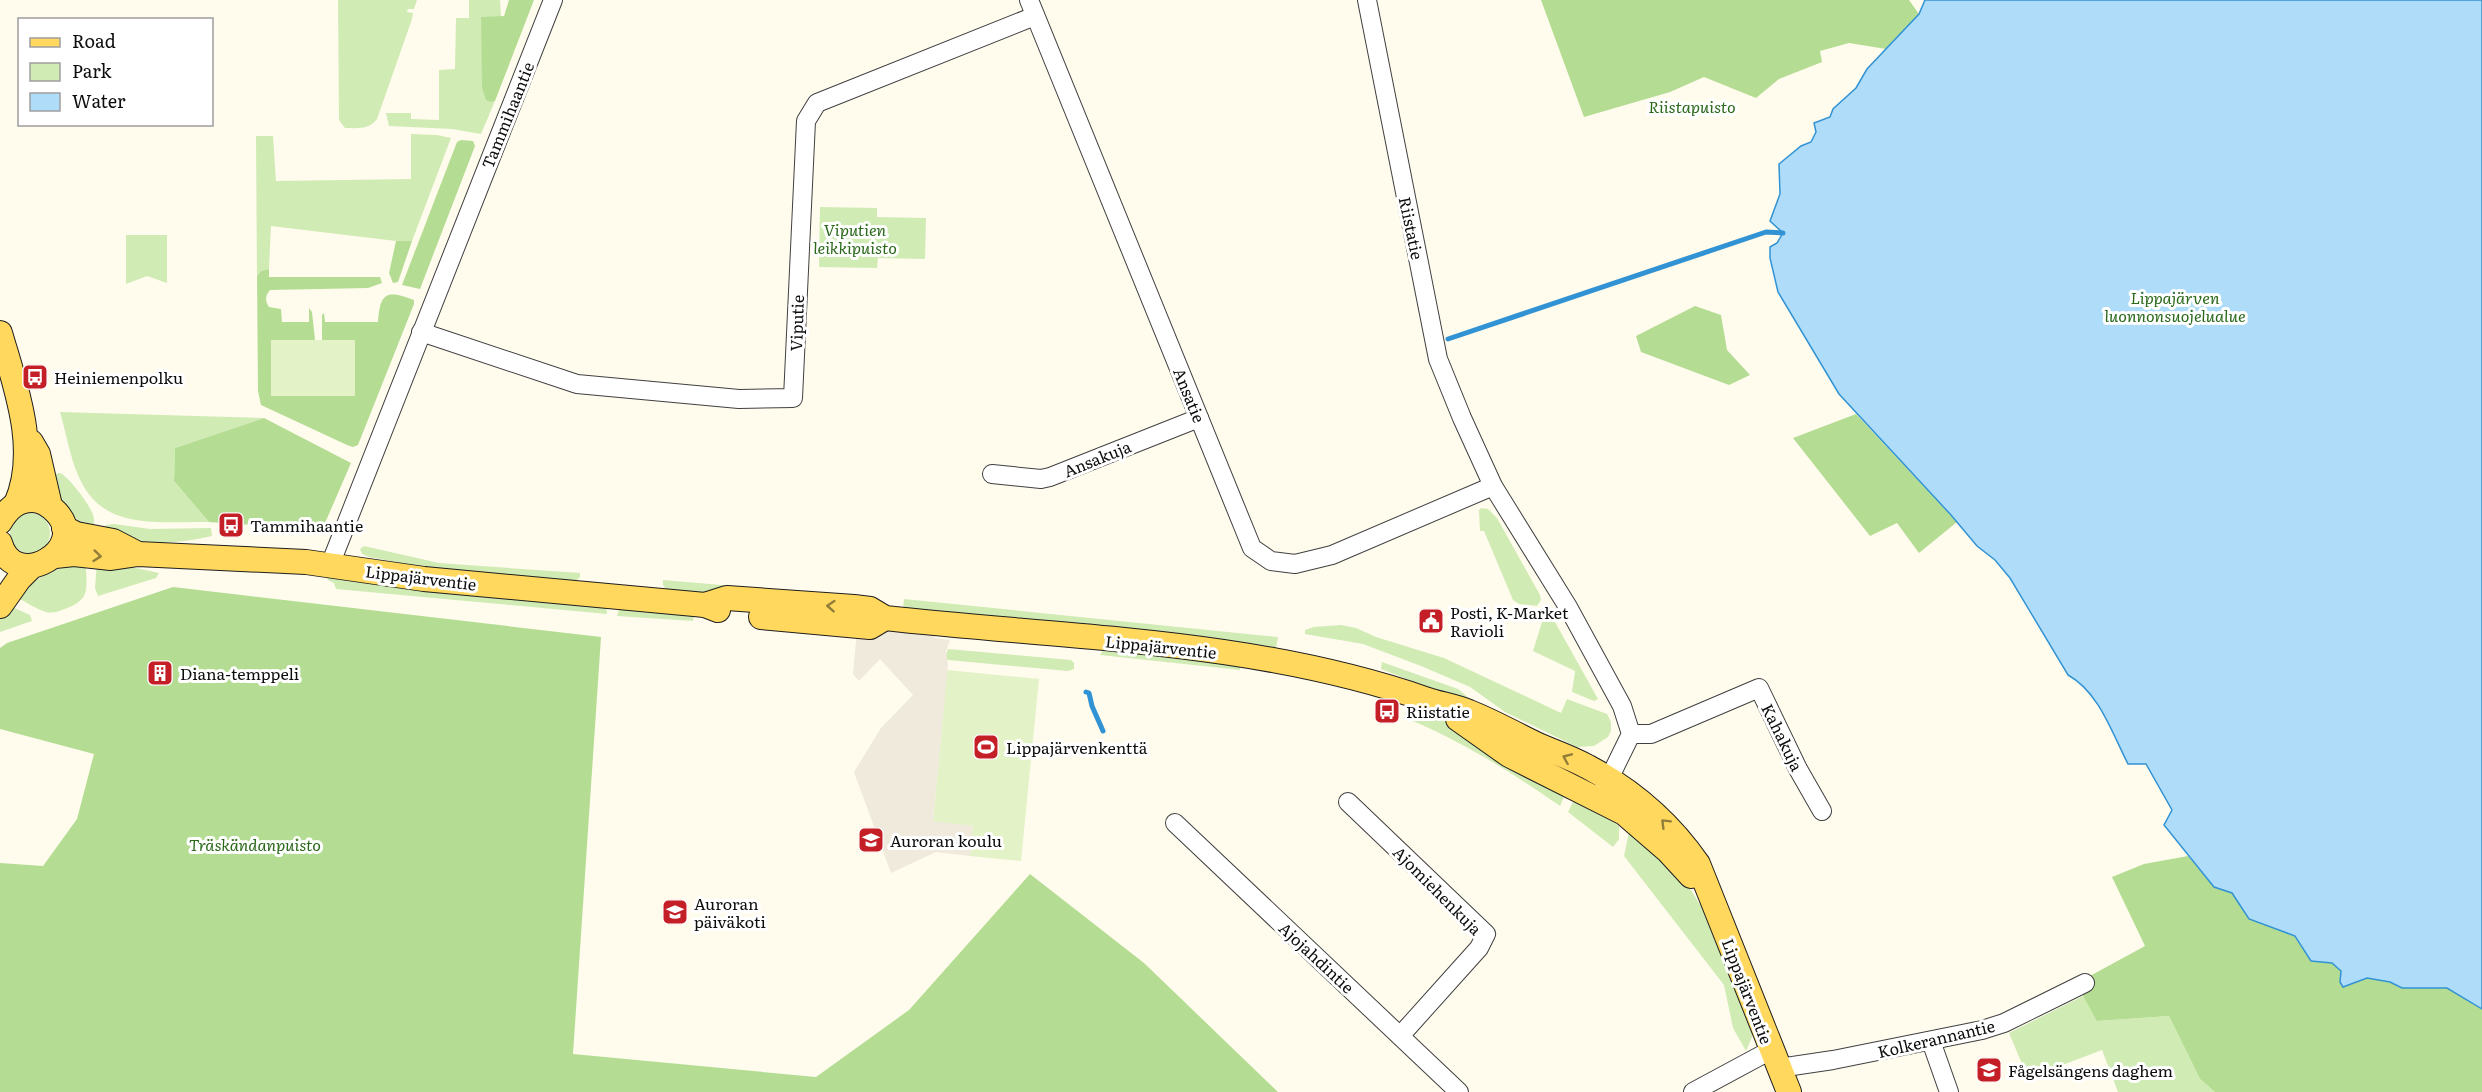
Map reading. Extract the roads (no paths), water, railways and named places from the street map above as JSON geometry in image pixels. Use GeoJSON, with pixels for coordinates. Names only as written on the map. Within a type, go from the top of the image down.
{"type":"FeatureCollection","features":[{"type":"Feature","properties":{"kind":"main road"},"geometry":{"type":"LineString","coordinates":[[0,333],[25,431],[25,470],[22,490],[16,504]]}},
{"type":"Feature","properties":{"kind":"main road"},"geometry":{"type":"LineString","coordinates":[[25,431],[38,454],[50,506]]}},
{"type":"Feature","properties":{"kind":"main road"},"geometry":{"type":"LineString","coordinates":[[0,522],[7,510],[16,504],[30,500],[50,506],[59,516],[64,528],[63,541],[55,556],[43,564],[22,565],[0,554]]}},
{"type":"Feature","properties":{"kind":"main road","name":"Lippajärventie"},"geometry":{"type":"LineString","coordinates":[[64,528],[76,534],[113,541],[138,554]]}},
{"type":"Feature","properties":{"kind":"main road","name":"Lippajärventie"},"geometry":{"type":"LineString","coordinates":[[55,556],[74,554],[111,558],[138,554],[306,562],[424,579],[705,605],[727,598],[870,609],[885,618],[1161,645],[1282,661],[1383,685],[1431,701],[1509,755],[1548,776],[1604,789],[1624,813],[1646,830],[1707,889],[1789,1092]]}},
{"type":"Feature","properties":{"kind":"main road"},"geometry":{"type":"LineString","coordinates":[[0,606],[19,579],[32,566]]}},
{"type":"Feature","properties":{"kind":"street","name":"Tammihaantie"},"geometry":{"type":"LineString","coordinates":[[330,566],[420,332],[553,0]]}},
{"type":"Feature","properties":{"kind":"street","name":"Riistatie"},"geometry":{"type":"LineString","coordinates":[[1367,0],[1438,359],[1493,486],[1568,607],[1622,706],[1631,734]]}},
{"type":"Feature","properties":{"kind":"street","name":"Viputie"},"geometry":{"type":"LineString","coordinates":[[420,332],[577,384],[740,399],[793,398],[806,121],[817,103],[1032,8]]}},
{"type":"Feature","properties":{"kind":"street","name":"Ansatie"},"geometry":{"type":"LineString","coordinates":[[1032,8],[1252,548],[1271,561],[1295,564],[1332,555],[1493,486]]}},
{"type":"Feature","properties":{"kind":"street","name":"Ansakuja"},"geometry":{"type":"LineString","coordinates":[[992,474],[1041,479],[1050,477],[1199,418]]}},
{"type":"Feature","properties":{"kind":"street","name":"Kahakuja"},"geometry":{"type":"LineString","coordinates":[[1631,734],[1651,734],[1759,688],[1798,769],[1822,811]]}},
{"type":"Feature","properties":{"kind":"street"},"geometry":{"type":"LineString","coordinates":[[1604,789],[1631,734]]}},
{"type":"Feature","properties":{"kind":"street","name":"Ajomiehenkuja"},"geometry":{"type":"LineString","coordinates":[[1348,802],[1486,934],[1479,948],[1400,1036]]}},
{"type":"Feature","properties":{"kind":"street","name":"Ajojahdintie"},"geometry":{"type":"LineString","coordinates":[[1175,823],[1460,1092]]}},
{"type":"Feature","properties":{"kind":"street","name":"Kolkerannantie"},"geometry":{"type":"LineString","coordinates":[[1693,1092],[1775,1059],[1931,1041],[2004,1023],[2085,983]]}},
{"type":"Feature","properties":{"kind":"street"},"geometry":{"type":"LineString","coordinates":[[1931,1041],[1949,1092]]}},
{"type":"Feature","properties":{"kind":"water","name":"Lippajärven luonnonsuojelualue"},"geometry":{"type":"Polygon","coordinates":[[[1925,0],[2482,0],[2482,1009],[2447,988],[2402,988],[2390,982],[2367,978],[2343,987],[2340,982],[2341,971],[2332,963],[2311,961],[2295,936],[2249,919],[2232,893],[2214,887],[2164,825],[2172,810],[2146,764],[2128,764],[2104,714],[2079,682],[2068,675],[2010,578],[1995,560],[1977,546],[1839,394],[1778,292],[1770,258],[1770,247],[1777,243],[1783,233],[1770,221],[1780,194],[1779,164],[1801,146],[1811,142],[1816,132],[1814,123],[1830,117],[1833,109],[1856,88],[1867,69],[1919,14],[1925,0]]]}},
{"type":"Feature","properties":{"kind":"waterway"},"geometry":{"type":"LineString","coordinates":[[1448,339],[1766,232],[1783,233]]}},
{"type":"Feature","properties":{"kind":"waterway"},"geometry":{"type":"LineString","coordinates":[[1086,692],[1089,693],[1103,731]]}},
{"type":"Feature","properties":{"kind":"place","name":"Heiniemenpolku"},"geometry":{"type":"Point","coordinates":[35,377]}},
{"type":"Feature","properties":{"kind":"place","name":"Tammihaantie"},"geometry":{"type":"Point","coordinates":[231,525]}},
{"type":"Feature","properties":{"kind":"place","name":"Posti, K-Market Ravioli"},"geometry":{"type":"Point","coordinates":[1431,621]}},
{"type":"Feature","properties":{"kind":"place","name":"Diana-temppeli"},"geometry":{"type":"Point","coordinates":[160,673]}},
{"type":"Feature","properties":{"kind":"place","name":"Riistatie"},"geometry":{"type":"Point","coordinates":[1387,711]}},
{"type":"Feature","properties":{"kind":"place","name":"Lippajärvenkenttä"},"geometry":{"type":"Point","coordinates":[986,747]}},
{"type":"Feature","properties":{"kind":"place","name":"Auroran koulu"},"geometry":{"type":"Point","coordinates":[871,840]}},
{"type":"Feature","properties":{"kind":"place","name":"Auroran päiväkoti"},"geometry":{"type":"Point","coordinates":[675,912]}},
{"type":"Feature","properties":{"kind":"place","name":"Fågelsängens daghem"},"geometry":{"type":"Point","coordinates":[1989,1070]}},
{"type":"Feature","properties":{"kind":"park label","name":"Riistapuisto"},"geometry":{"type":"Point","coordinates":[1692,106]}},
{"type":"Feature","properties":{"kind":"park label","name":"Viputien leikkipuisto"},"geometry":{"type":"Point","coordinates":[855,238]}},
{"type":"Feature","properties":{"kind":"park label","name":"Träskändanpuisto"},"geometry":{"type":"Point","coordinates":[255,844]}}]}
